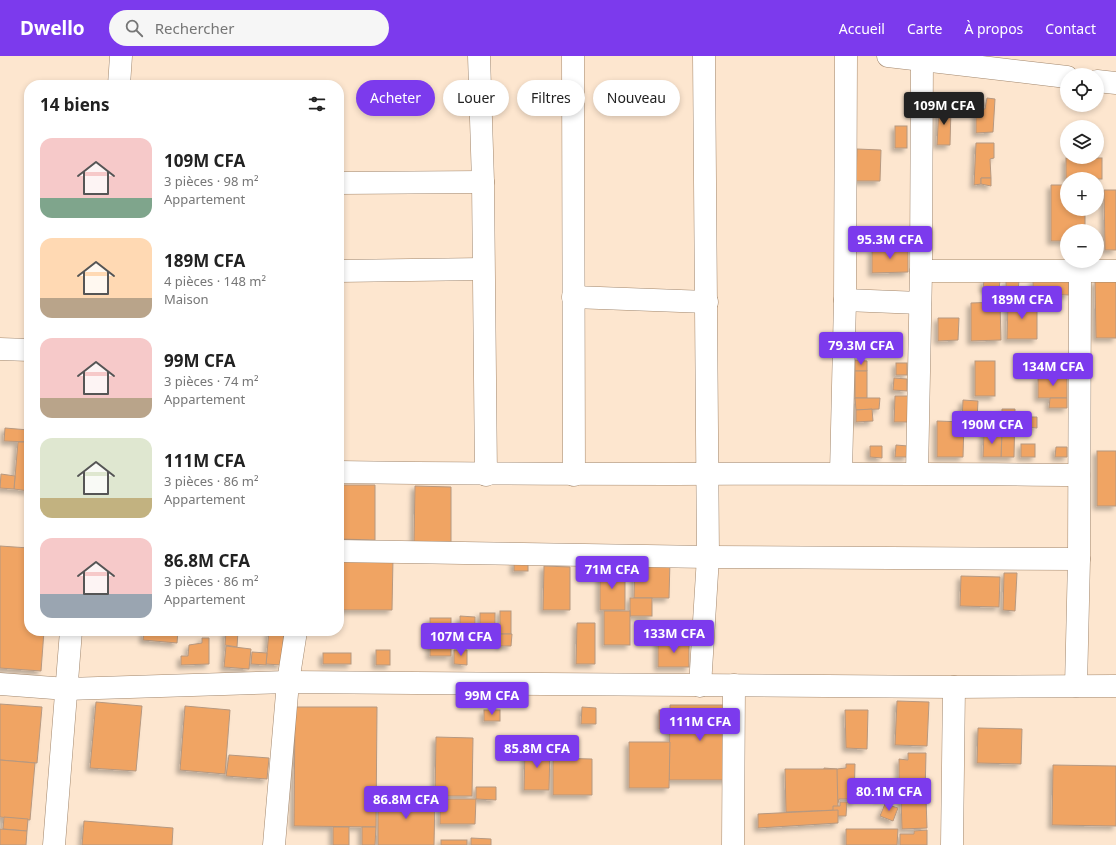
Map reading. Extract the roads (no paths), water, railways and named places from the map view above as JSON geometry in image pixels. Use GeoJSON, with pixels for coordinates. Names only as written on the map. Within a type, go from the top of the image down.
{"type":"FeatureCollection","features":[{"type":"Feature","properties":{"kind":"street"},"geometry":{"type":"LineString","coordinates":[[119,80],[121,56]]}},
{"type":"Feature","properties":{"kind":"street"},"geometry":{"type":"LineString","coordinates":[[479,56],[486,474]]}},
{"type":"Feature","properties":{"kind":"street"},"geometry":{"type":"LineString","coordinates":[[573,56],[574,475]]}},
{"type":"Feature","properties":{"kind":"street"},"geometry":{"type":"LineString","coordinates":[[700,686],[708,557],[704,56]]}},
{"type":"Feature","properties":{"kind":"street"},"geometry":{"type":"LineString","coordinates":[[841,473],[845,300],[846,56]]}},
{"type":"Feature","properties":{"kind":"street"},"geometry":{"type":"LineString","coordinates":[[888,56],[922,58],[1060,76]]}},
{"type":"Feature","properties":{"kind":"street"},"geometry":{"type":"LineString","coordinates":[[917,473],[922,58]]}},
{"type":"Feature","properties":{"kind":"street"},"geometry":{"type":"LineString","coordinates":[[1104,82],[1116,83]]}},
{"type":"Feature","properties":{"kind":"street"},"geometry":{"type":"LineString","coordinates":[[344,183],[482,182]]}},
{"type":"Feature","properties":{"kind":"street"},"geometry":{"type":"LineString","coordinates":[[344,271],[483,269]]}},
{"type":"Feature","properties":{"kind":"street"},"geometry":{"type":"LineString","coordinates":[[920,270],[1116,271]]}},
{"type":"Feature","properties":{"kind":"street"},"geometry":{"type":"LineString","coordinates":[[1076,686],[1079,559],[1080,271]]}},
{"type":"Feature","properties":{"kind":"street"},"geometry":{"type":"LineString","coordinates":[[573,297],[707,302]]}},
{"type":"Feature","properties":{"kind":"street"},"geometry":{"type":"LineString","coordinates":[[845,300],[920,303]]}},
{"type":"Feature","properties":{"kind":"street"},"geometry":{"type":"LineString","coordinates":[[0,349],[24,350]]}},
{"type":"Feature","properties":{"kind":"street"},"geometry":{"type":"LineString","coordinates":[[344,472],[574,475],[841,473],[1079,475]]}},
{"type":"Feature","properties":{"kind":"street"},"geometry":{"type":"LineString","coordinates":[[344,551],[708,557],[1079,559]]}},
{"type":"Feature","properties":{"kind":"street"},"geometry":{"type":"LineString","coordinates":[[54,845],[71,636]]}},
{"type":"Feature","properties":{"kind":"street"},"geometry":{"type":"LineString","coordinates":[[274,845],[288,682],[295,636]]}},
{"type":"Feature","properties":{"kind":"street"},"geometry":{"type":"LineString","coordinates":[[0,684],[67,689],[288,682],[700,686],[734,684],[954,687],[1116,686]]}},
{"type":"Feature","properties":{"kind":"street"},"geometry":{"type":"LineString","coordinates":[[733,845],[734,684]]}},
{"type":"Feature","properties":{"kind":"street"},"geometry":{"type":"LineString","coordinates":[[952,845],[954,687]]}}]}
